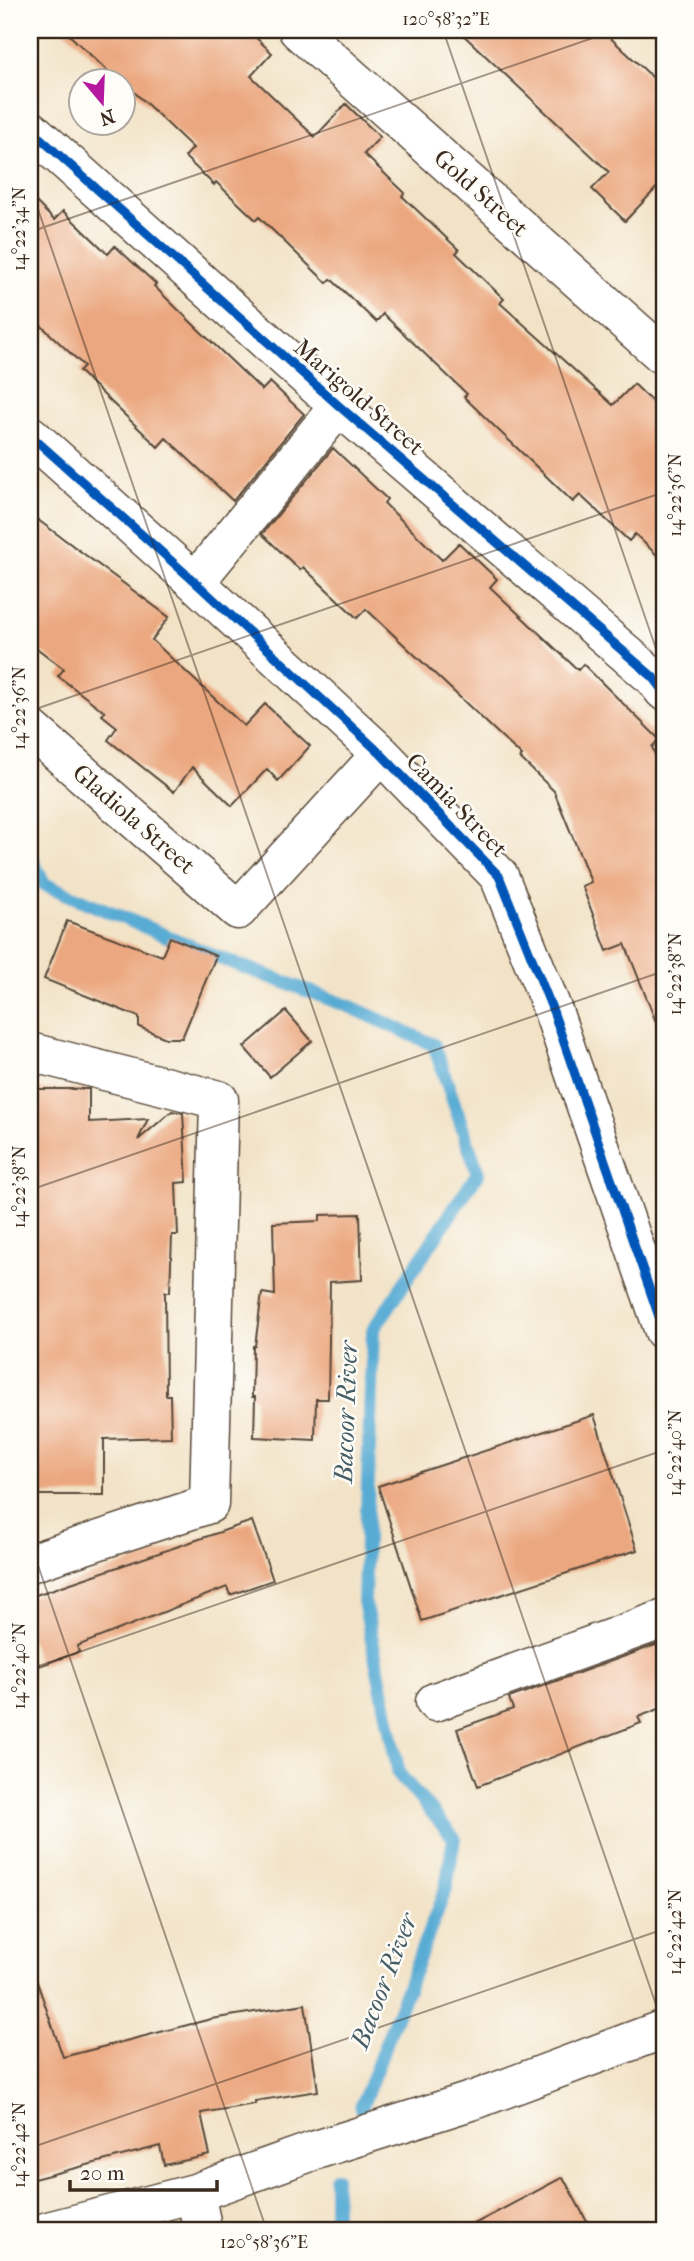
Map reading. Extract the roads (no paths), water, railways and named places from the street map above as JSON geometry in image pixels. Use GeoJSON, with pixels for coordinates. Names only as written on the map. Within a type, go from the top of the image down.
{"type":"FeatureCollection","features":[{"type":"Feature","properties":{"kind":"street","name":"Gold Street"},"geometry":{"type":"LineString","coordinates":[[298,30],[664,356]]}},
{"type":"Feature","properties":{"kind":"street","name":"Marigold Street"},"geometry":{"type":"LineString","coordinates":[[30,129],[339,406],[653,677],[664,691]]}},
{"type":"Feature","properties":{"kind":"street"},"geometry":{"type":"LineString","coordinates":[[195,582],[339,406]]}},
{"type":"Feature","properties":{"kind":"street","name":"Camia Street"},"geometry":{"type":"LineString","coordinates":[[30,435],[195,582],[381,754],[499,876],[554,1011],[664,1331]]}},
{"type":"Feature","properties":{"kind":"street","name":"Gladiola Street"},"geometry":{"type":"LineString","coordinates":[[30,728],[238,910],[381,754]]}},
{"type":"Feature","properties":{"kind":"street"},"geometry":{"type":"LineString","coordinates":[[30,1052],[219,1100],[209,1504],[30,1563]]}},
{"type":"Feature","properties":{"kind":"street"},"geometry":{"type":"LineString","coordinates":[[435,1702],[664,1619]]}},
{"type":"Feature","properties":{"kind":"street"},"geometry":{"type":"LineString","coordinates":[[48,2231],[195,2193],[316,2150],[477,2099],[664,2029]]}},
{"type":"Feature","properties":{"kind":"street"},"geometry":{"type":"LineString","coordinates":[[195,2193],[202,2231]]}},
{"type":"Feature","properties":{"kind":"waterway","name":"Bacoor River"},"geometry":{"type":"LineString","coordinates":[[30,855],[44,884],[209,954],[351,1007],[434,1045],[478,1173],[373,1330],[364,1601],[399,1774],[454,1838],[446,1888],[361,2108]]}},
{"type":"Feature","properties":{"kind":"waterway","name":"Bacoor River"},"geometry":{"type":"LineString","coordinates":[[335,2178],[335,2231]]}}]}
